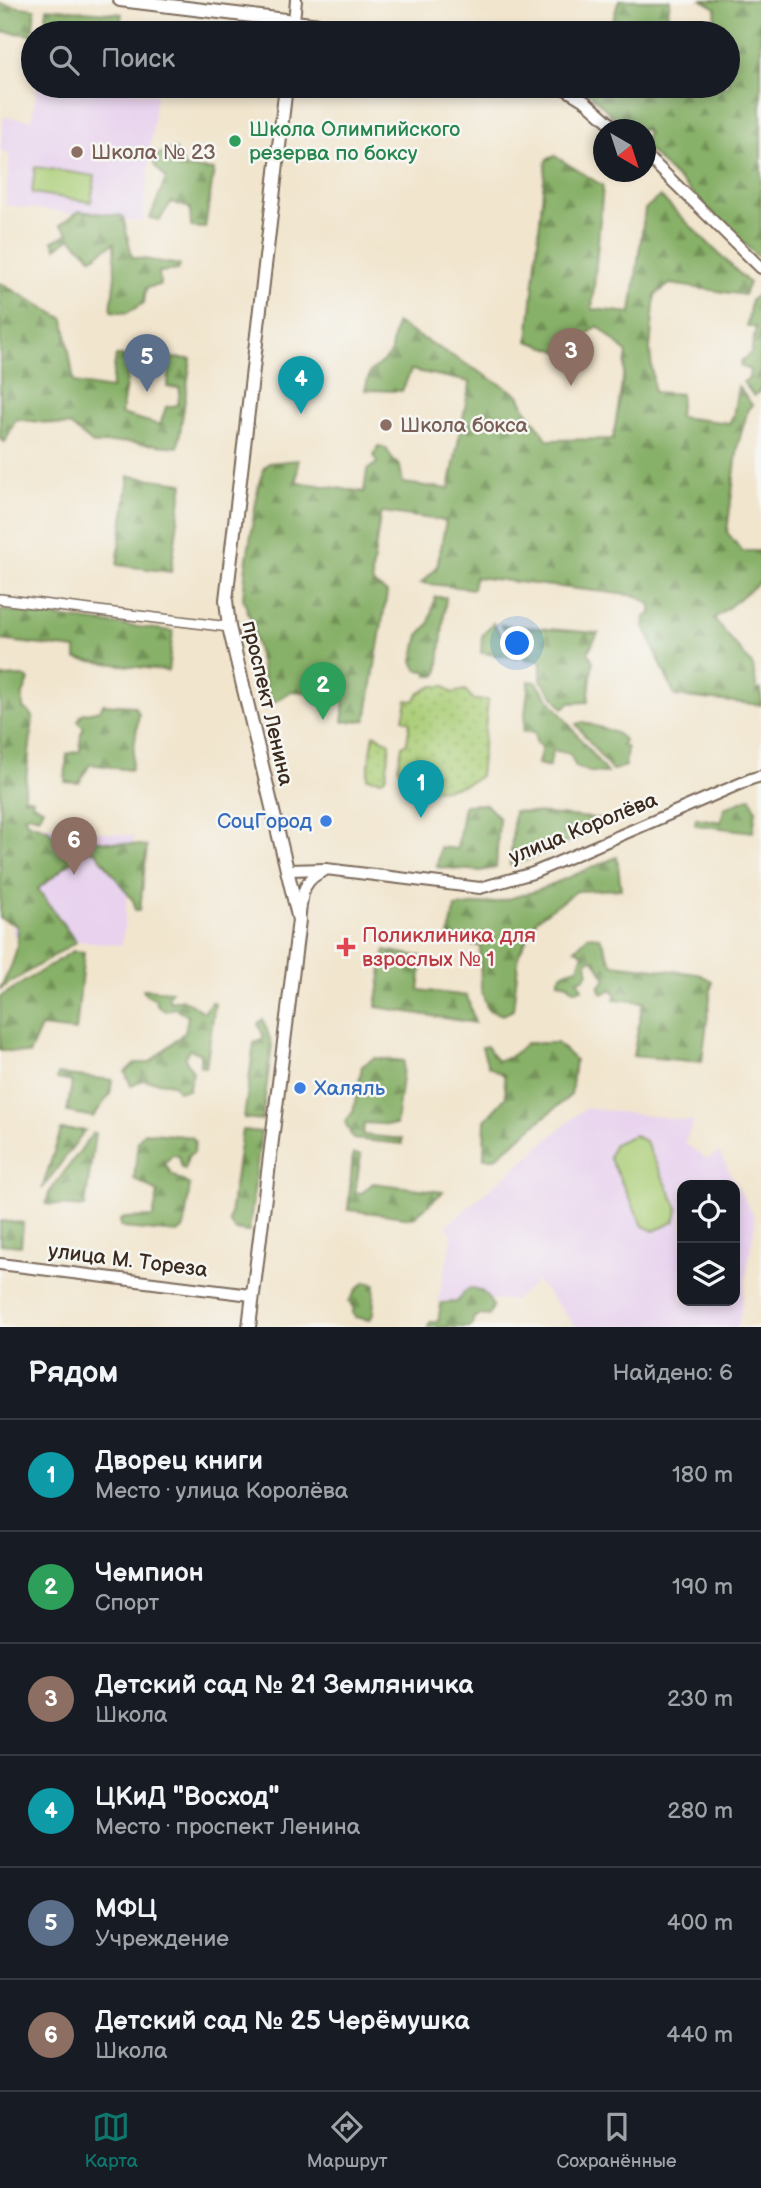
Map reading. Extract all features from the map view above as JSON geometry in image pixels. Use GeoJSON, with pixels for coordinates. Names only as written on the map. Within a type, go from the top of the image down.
{"type":"FeatureCollection","features":[{"type":"Feature","properties":{"kind":"main road"},"geometry":{"type":"LineString","coordinates":[[120,0],[255,21]]}},
{"type":"Feature","properties":{"kind":"main road","name":"проспект Ленина"},"geometry":{"type":"LineString","coordinates":[[248,1327],[299,920],[229,628],[226,600],[285,98]]}},
{"type":"Feature","properties":{"kind":"street"},"geometry":{"type":"LineString","coordinates":[[294,21],[296,0]]}},
{"type":"Feature","properties":{"kind":"street"},"geometry":{"type":"LineString","coordinates":[[580,98],[605,119]]}},
{"type":"Feature","properties":{"kind":"street"},"geometry":{"type":"LineString","coordinates":[[656,165],[761,268]]}},
{"type":"Feature","properties":{"kind":"street"},"geometry":{"type":"LineString","coordinates":[[0,599],[229,628]]}},
{"type":"Feature","properties":{"kind":"street","name":"улица Королёва"},"geometry":{"type":"LineString","coordinates":[[288,870],[326,869],[480,888],[533,873],[761,776]]}},
{"type":"Feature","properties":{"kind":"street"},"geometry":{"type":"LineString","coordinates":[[299,920],[306,885],[313,875],[326,869]]}},
{"type":"Feature","properties":{"kind":"street","name":"улица М. Тореза"},"geometry":{"type":"LineString","coordinates":[[0,1264],[251,1295]]}},
{"type":"Feature","properties":{"kind":"shaded area","name":"Школа № 23"},"geometry":{"type":"Polygon","coordinates":[[[35,98],[156,98],[143,222],[5,205],[10,156],[0,149],[4,117],[32,120],[35,98]]]}},
{"type":"Feature","properties":{"kind":"shaded area"},"geometry":{"type":"Polygon","coordinates":[[[24,823],[134,836],[122,945],[12,935],[24,823]]]}},
{"type":"Feature","properties":{"kind":"shaded area"},"geometry":{"type":"Polygon","coordinates":[[[585,1108],[694,1121],[685,1143],[707,1159],[719,1152],[734,1180],[677,1180],[677,1306],[740,1306],[740,1191],[755,1223],[738,1327],[576,1327],[537,1281],[515,1300],[438,1301],[453,1235],[446,1226],[585,1108]]]}},
{"type":"Feature","properties":{"kind":"green space"},"geometry":{"type":"Polygon","coordinates":[[[619,0],[670,0],[667,21],[613,21],[619,0]]]}},
{"type":"Feature","properties":{"kind":"green space"},"geometry":{"type":"Polygon","coordinates":[[[702,0],[761,0],[761,260],[656,158],[656,119],[616,119],[594,98],[740,98],[740,21],[714,21],[716,8],[702,0]]]}},
{"type":"Feature","properties":{"kind":"green space"},"geometry":{"type":"Polygon","coordinates":[[[0,4],[35,9],[34,21],[21,21],[21,34],[0,31],[0,4]]]}},
{"type":"Feature","properties":{"kind":"green space"},"geometry":{"type":"Polygon","coordinates":[[[47,8],[122,14],[121,21],[45,21],[47,8]]]}},
{"type":"Feature","properties":{"kind":"green space"},"geometry":{"type":"Polygon","coordinates":[[[175,149],[185,168],[214,170],[205,228],[191,227],[190,208],[171,202],[160,220],[150,218],[166,178],[154,165],[154,156],[175,149]]]}},
{"type":"Feature","properties":{"kind":"green space"},"geometry":{"type":"Polygon","coordinates":[[[555,156],[603,186],[592,309],[631,313],[645,209],[660,196],[749,283],[744,295],[670,284],[655,295],[650,349],[654,392],[681,394],[679,417],[729,423],[733,417],[738,386],[752,405],[748,409],[738,445],[727,532],[742,551],[761,551],[761,581],[714,619],[753,666],[757,691],[761,689],[761,705],[675,696],[644,626],[645,617],[651,614],[651,605],[638,596],[475,577],[473,589],[421,583],[437,567],[446,521],[383,512],[380,516],[372,573],[373,583],[387,593],[366,720],[343,722],[343,700],[339,695],[291,691],[277,701],[269,702],[251,621],[243,598],[259,483],[264,468],[269,463],[298,460],[297,482],[364,492],[367,470],[377,463],[374,455],[378,446],[386,448],[400,466],[403,483],[449,489],[470,382],[411,370],[402,391],[365,390],[370,372],[390,355],[396,323],[519,395],[548,440],[613,439],[627,353],[598,326],[563,353],[528,341],[546,160],[555,156]]]}},
{"type":"Feature","properties":{"kind":"green space"},"geometry":{"type":"Polygon","coordinates":[[[35,167],[95,176],[91,202],[32,193],[35,167]]]}},
{"type":"Feature","properties":{"kind":"green space"},"geometry":{"type":"Polygon","coordinates":[[[79,211],[123,216],[132,257],[180,265],[178,270],[159,272],[160,285],[146,288],[144,303],[127,313],[111,311],[115,274],[114,243],[92,258],[71,238],[56,248],[53,241],[69,233],[60,225],[79,211]]]}},
{"type":"Feature","properties":{"kind":"green space"},"geometry":{"type":"Polygon","coordinates":[[[0,283],[64,319],[74,383],[111,389],[116,356],[131,356],[121,414],[160,425],[166,407],[178,405],[180,388],[167,387],[172,358],[191,359],[178,447],[125,442],[93,444],[71,426],[16,419],[5,442],[0,439],[0,283]]]}},
{"type":"Feature","properties":{"kind":"green space"},"geometry":{"type":"Polygon","coordinates":[[[761,292],[761,390],[754,396],[743,382],[749,379],[750,370],[740,366],[741,361],[751,353],[756,328],[747,326],[751,300],[761,292]]]}},
{"type":"Feature","properties":{"kind":"green space"},"geometry":{"type":"Polygon","coordinates":[[[129,476],[183,483],[171,572],[117,565],[129,476]]]}},
{"type":"Feature","properties":{"kind":"green space"},"geometry":{"type":"Polygon","coordinates":[[[435,597],[446,597],[438,673],[428,676],[426,671],[417,670],[413,661],[419,635],[429,624],[435,597]]]}},
{"type":"Feature","properties":{"kind":"green space"},"geometry":{"type":"Polygon","coordinates":[[[0,610],[173,631],[168,671],[76,659],[76,649],[0,640],[0,610]]]}},
{"type":"Feature","properties":{"kind":"green space"},"geometry":{"type":"Polygon","coordinates":[[[493,623],[518,658],[481,653],[482,636],[493,623]]]}},
{"type":"Feature","properties":{"kind":"green space"},"geometry":{"type":"Polygon","coordinates":[[[501,625],[598,633],[588,652],[593,661],[588,702],[570,703],[563,708],[541,680],[541,661],[525,659],[501,625]]]}},
{"type":"Feature","properties":{"kind":"green space"},"geometry":{"type":"Polygon","coordinates":[[[22,676],[29,680],[23,694],[23,708],[33,719],[24,797],[33,799],[32,804],[43,808],[39,817],[29,814],[24,816],[27,822],[48,829],[54,836],[147,846],[140,910],[135,910],[134,902],[96,852],[87,849],[38,889],[76,942],[0,989],[14,958],[17,933],[16,925],[0,918],[0,685],[2,677],[22,676]]]}},
{"type":"Feature","properties":{"kind":"green space"},"geometry":{"type":"Polygon","coordinates":[[[529,681],[536,682],[607,773],[590,772],[576,767],[570,754],[553,750],[549,767],[538,764],[542,747],[536,743],[535,732],[523,732],[529,681]]]}},
{"type":"Feature","properties":{"kind":"green space"},"geometry":{"type":"Polygon","coordinates":[[[433,686],[445,686],[452,693],[465,690],[474,700],[488,700],[480,776],[459,786],[424,790],[402,780],[398,766],[402,746],[407,743],[410,722],[403,719],[407,700],[414,701],[419,693],[433,686]]]}},
{"type":"Feature","properties":{"kind":"green space"},"geometry":{"type":"Polygon","coordinates":[[[103,704],[134,706],[139,713],[131,770],[90,764],[79,783],[65,782],[67,754],[80,751],[84,728],[78,721],[82,714],[100,710],[103,704]]]}},
{"type":"Feature","properties":{"kind":"green space"},"geometry":{"type":"Polygon","coordinates":[[[583,722],[610,731],[624,740],[623,745],[627,748],[625,766],[612,771],[576,724],[583,722]]]}},
{"type":"Feature","properties":{"kind":"green space"},"geometry":{"type":"Polygon","coordinates":[[[374,734],[390,743],[386,776],[382,780],[367,778],[374,734]]]}},
{"type":"Feature","properties":{"kind":"green space"},"geometry":{"type":"Polygon","coordinates":[[[751,797],[756,810],[753,832],[695,825],[696,818],[721,822],[724,808],[751,797]]]}},
{"type":"Feature","properties":{"kind":"green space"},"geometry":{"type":"Polygon","coordinates":[[[486,804],[499,818],[496,868],[480,871],[437,867],[440,847],[457,849],[464,805],[486,804]]]}},
{"type":"Feature","properties":{"kind":"green space"},"geometry":{"type":"Polygon","coordinates":[[[514,811],[601,819],[599,828],[510,865],[514,811]]]}},
{"type":"Feature","properties":{"kind":"green space"},"geometry":{"type":"Polygon","coordinates":[[[617,857],[621,889],[577,891],[537,919],[519,954],[513,1010],[503,1015],[488,1010],[481,989],[480,946],[448,940],[455,907],[497,902],[536,891],[617,857]]]}},
{"type":"Feature","properties":{"kind":"green space"},"geometry":{"type":"Polygon","coordinates":[[[588,936],[600,937],[612,964],[699,974],[712,981],[702,1062],[633,1056],[643,1002],[614,999],[616,995],[612,989],[603,994],[599,987],[606,979],[594,959],[587,961],[588,971],[585,978],[578,980],[582,989],[573,990],[568,984],[558,982],[563,974],[578,968],[583,953],[575,949],[588,936]]]}},
{"type":"Feature","properties":{"kind":"green space"},"geometry":{"type":"Polygon","coordinates":[[[385,950],[423,957],[419,990],[467,996],[475,1023],[376,1007],[385,950]]]}},
{"type":"Feature","properties":{"kind":"green space"},"geometry":{"type":"Polygon","coordinates":[[[73,951],[84,952],[76,1031],[41,1027],[29,1054],[0,1050],[0,997],[73,951]]]}},
{"type":"Feature","properties":{"kind":"green space"},"geometry":{"type":"Polygon","coordinates":[[[143,989],[172,991],[168,997],[171,1002],[182,999],[204,1012],[212,1002],[215,1003],[206,1067],[200,1066],[200,1054],[190,1049],[185,1058],[193,1072],[188,1090],[178,1091],[173,1084],[142,1080],[131,1086],[125,1072],[135,1063],[149,1063],[185,1032],[188,1016],[174,1008],[165,1011],[158,1006],[155,999],[145,994],[143,989]]]}},
{"type":"Feature","properties":{"kind":"green space"},"geometry":{"type":"Polygon","coordinates":[[[263,1019],[272,1045],[262,1120],[244,1118],[254,1043],[264,1037],[258,1024],[263,1019]]]}},
{"type":"Feature","properties":{"kind":"green space"},"geometry":{"type":"Polygon","coordinates":[[[526,1043],[557,1043],[575,1060],[571,1095],[495,1158],[484,1158],[485,1120],[506,1097],[504,1075],[488,1066],[482,1047],[487,1046],[497,1061],[513,1055],[526,1043]]]}},
{"type":"Feature","properties":{"kind":"green space"},"geometry":{"type":"Polygon","coordinates":[[[374,1058],[404,1061],[396,1125],[364,1123],[363,1135],[402,1139],[402,1144],[353,1139],[345,1122],[353,1112],[362,1066],[374,1058]]]}},
{"type":"Feature","properties":{"kind":"green space"},"geometry":{"type":"Polygon","coordinates":[[[58,1074],[112,1080],[110,1094],[93,1117],[67,1112],[72,1082],[57,1079],[58,1074]]]}},
{"type":"Feature","properties":{"kind":"green space"},"geometry":{"type":"Polygon","coordinates":[[[61,1130],[85,1130],[42,1189],[61,1130]]]}},
{"type":"Feature","properties":{"kind":"green space"},"geometry":{"type":"Polygon","coordinates":[[[242,1130],[261,1132],[249,1232],[235,1230],[229,1222],[242,1130]]]}},
{"type":"Feature","properties":{"kind":"green space"},"geometry":{"type":"Polygon","coordinates":[[[144,1132],[192,1137],[195,1141],[194,1152],[188,1156],[185,1169],[182,1168],[179,1156],[172,1155],[165,1163],[172,1175],[190,1185],[184,1228],[178,1233],[120,1226],[120,1220],[125,1218],[153,1217],[158,1192],[134,1179],[138,1141],[144,1132]]]}},
{"type":"Feature","properties":{"kind":"green space"},"geometry":{"type":"Polygon","coordinates":[[[93,1133],[85,1207],[46,1204],[49,1193],[93,1133]]]}},
{"type":"Feature","properties":{"kind":"green space"},"geometry":{"type":"Polygon","coordinates":[[[634,1135],[645,1141],[677,1206],[674,1222],[654,1231],[643,1226],[609,1157],[614,1144],[634,1135]]]}},
{"type":"Feature","properties":{"kind":"green space"},"geometry":{"type":"Polygon","coordinates":[[[353,1154],[361,1155],[355,1192],[362,1193],[373,1183],[443,1192],[413,1218],[348,1210],[353,1154]]]}},
{"type":"Feature","properties":{"kind":"green space"},"geometry":{"type":"Polygon","coordinates":[[[0,1221],[23,1223],[21,1246],[0,1244],[0,1221]]]}},
{"type":"Feature","properties":{"kind":"green space"},"geometry":{"type":"Polygon","coordinates":[[[365,1282],[375,1284],[373,1314],[370,1320],[355,1317],[349,1302],[365,1282]]]}},
{"type":"Feature","properties":{"kind":"green space"},"geometry":{"type":"Polygon","coordinates":[[[470,1288],[481,1291],[488,1298],[493,1306],[489,1316],[479,1315],[473,1318],[473,1325],[470,1327],[428,1327],[430,1322],[438,1322],[441,1303],[457,1302],[470,1288]]]}},
{"type":"Feature","properties":{"kind":"place","name":"Школа Олимпийского резерва по боксу"},"geometry":{"type":"Point","coordinates":[235,141]}},
{"type":"Feature","properties":{"kind":"place","name":"Школа № 23"},"geometry":{"type":"Point","coordinates":[77,152]}},
{"type":"Feature","properties":{"kind":"place","name":"Детский сад № 21 Земляничка"},"geometry":{"type":"Point","coordinates":[571,386]}},
{"type":"Feature","properties":{"kind":"place","name":"МФЦ"},"geometry":{"type":"Point","coordinates":[147,392]}},
{"type":"Feature","properties":{"kind":"place","name":"ЦКиД \"Восход\""},"geometry":{"type":"Point","coordinates":[301,414]}},
{"type":"Feature","properties":{"kind":"place","name":"Школа бокса"},"geometry":{"type":"Point","coordinates":[386,425]}},
{"type":"Feature","properties":{"kind":"place","name":"Чемпион"},"geometry":{"type":"Point","coordinates":[323,720]}},
{"type":"Feature","properties":{"kind":"place","name":"Дворец книги"},"geometry":{"type":"Point","coordinates":[421,818]}},
{"type":"Feature","properties":{"kind":"place","name":"СоцГород"},"geometry":{"type":"Point","coordinates":[326,821]}},
{"type":"Feature","properties":{"kind":"place","name":"Детский сад № 25 Черёмушка"},"geometry":{"type":"Point","coordinates":[74,875]}},
{"type":"Feature","properties":{"kind":"place","name":"Поликлиника для взрослых № 1"},"geometry":{"type":"Point","coordinates":[346,947]}},
{"type":"Feature","properties":{"kind":"place","name":"Халяль"},"geometry":{"type":"Point","coordinates":[300,1088]}}]}
